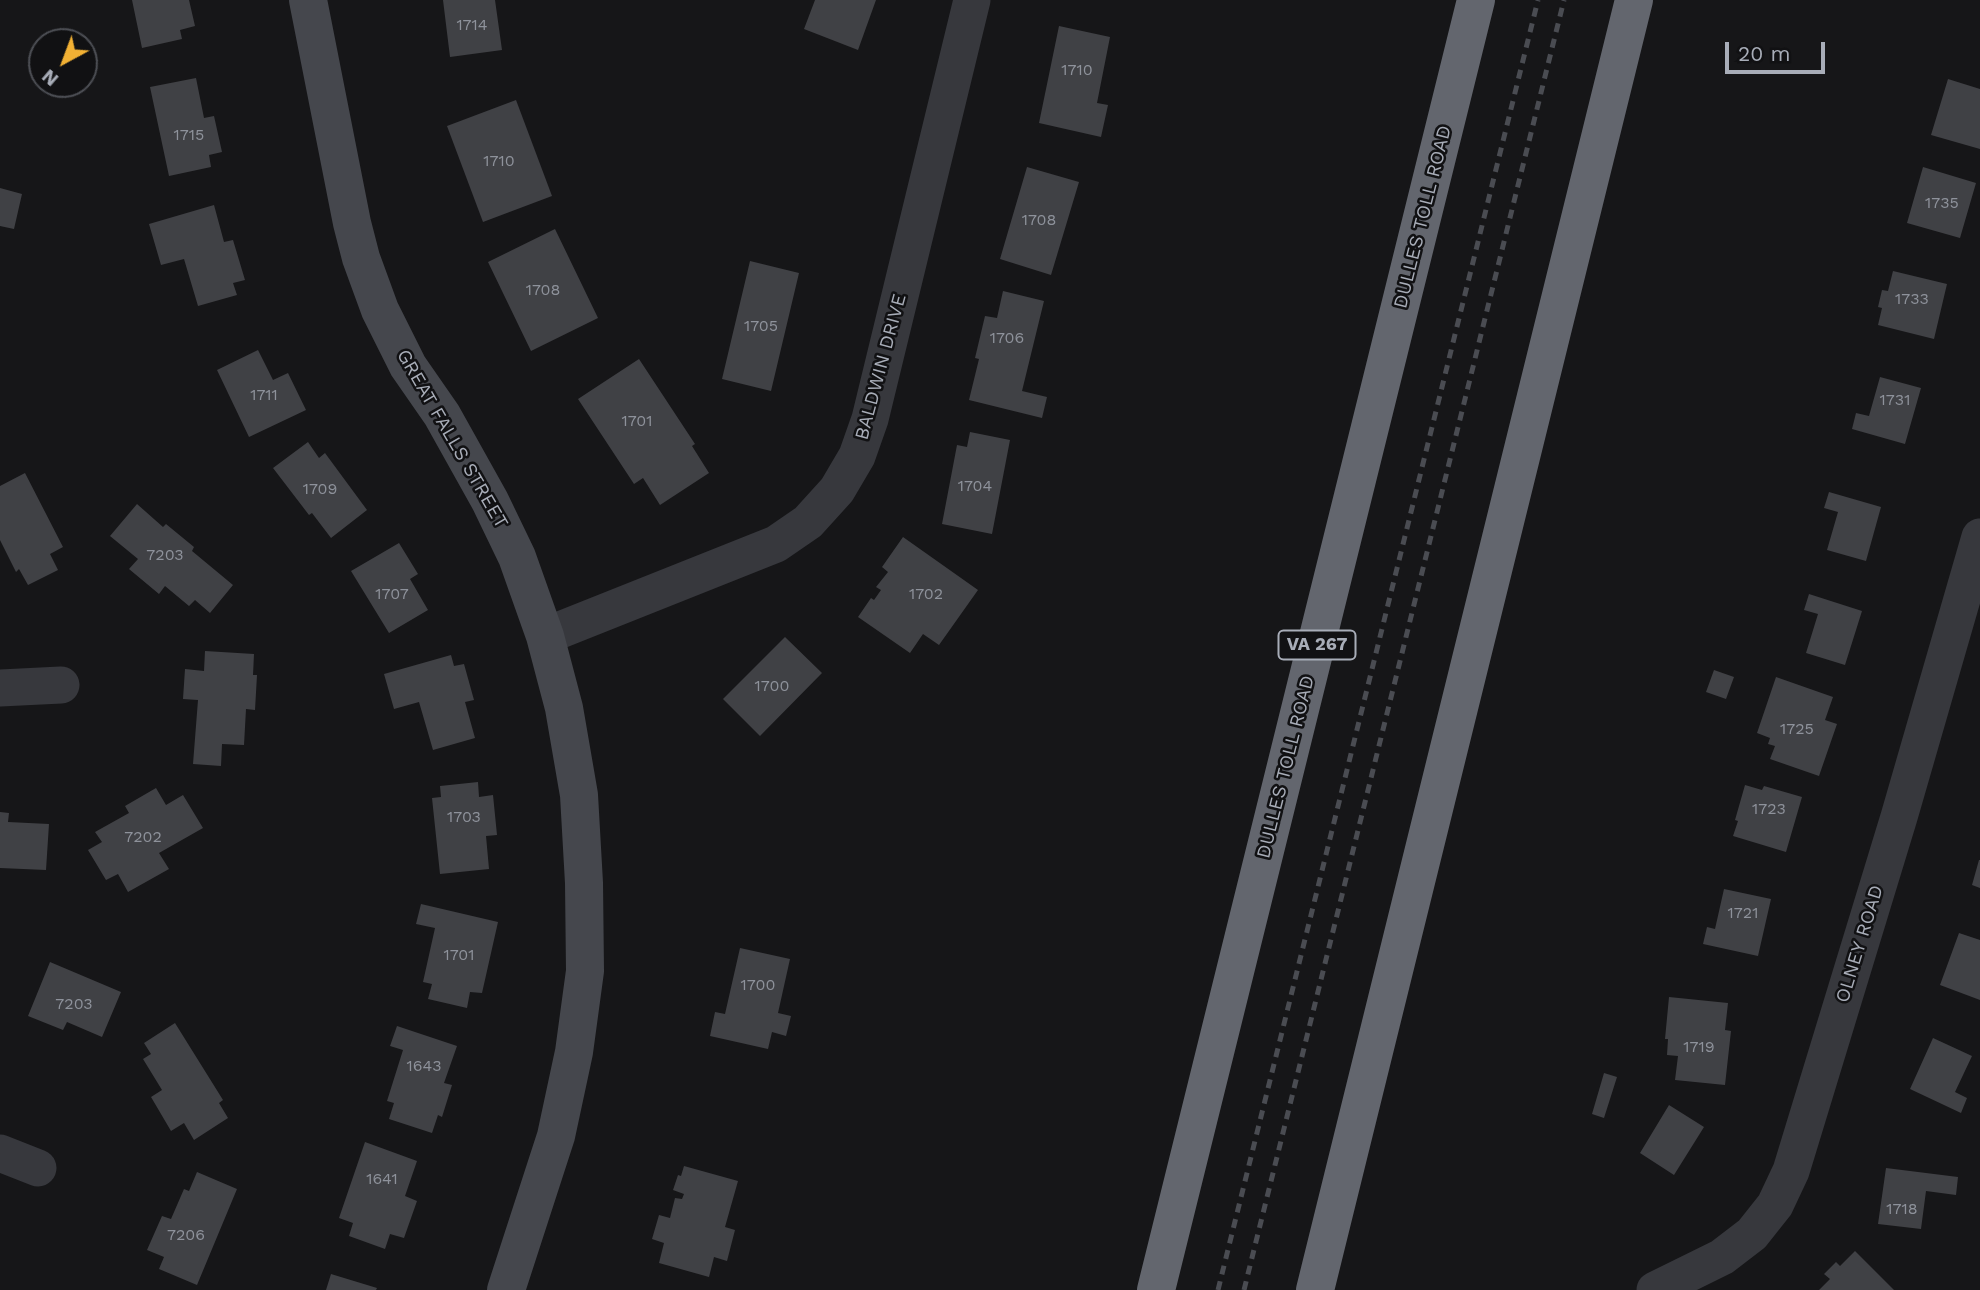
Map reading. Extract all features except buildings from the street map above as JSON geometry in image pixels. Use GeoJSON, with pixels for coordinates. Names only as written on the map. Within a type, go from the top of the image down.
{"type":"FeatureCollection","features":[{"type":"Feature","properties":{"kind":"highway","name":"DULLES TOLL ROAD"},"geometry":{"type":"LineString","coordinates":[[1156,1290],[1476,0]]}},
{"type":"Feature","properties":{"kind":"highway"},"geometry":{"type":"LineString","coordinates":[[1315,1290],[1634,0]]}},
{"type":"Feature","properties":{"kind":"main road","name":"GREAT FALLS STREET"},"geometry":{"type":"LineString","coordinates":[[308,0],[361,258],[380,310],[408,366],[442,415],[490,501],[517,557],[545,636],[564,708],[579,795],[585,971],[574,1052],[556,1136],[506,1290]]}},
{"type":"Feature","properties":{"kind":"street","name":"BALDWIN DRIVE"},"geometry":{"type":"LineString","coordinates":[[545,636],[776,544],[808,522],[837,490],[857,456],[870,419],[972,0]]}},
{"type":"Feature","properties":{"kind":"street","name":"OLNEY ROAD"},"geometry":{"type":"LineString","coordinates":[[1655,1290],[1722,1257],[1752,1234],[1775,1205],[1791,1171],[1899,817],[1980,537]]}},
{"type":"Feature","properties":{"kind":"street"},"geometry":{"type":"LineString","coordinates":[[0,688],[61,685]]}},
{"type":"Feature","properties":{"kind":"street"},"geometry":{"type":"LineString","coordinates":[[0,1153],[38,1168]]}},
{"type":"Feature","properties":{"kind":"railway"},"geometry":{"type":"LineString","coordinates":[[1218,1290],[1538,0]]}},
{"type":"Feature","properties":{"kind":"railway"},"geometry":{"type":"LineString","coordinates":[[1244,1290],[1564,0]]}}]}
